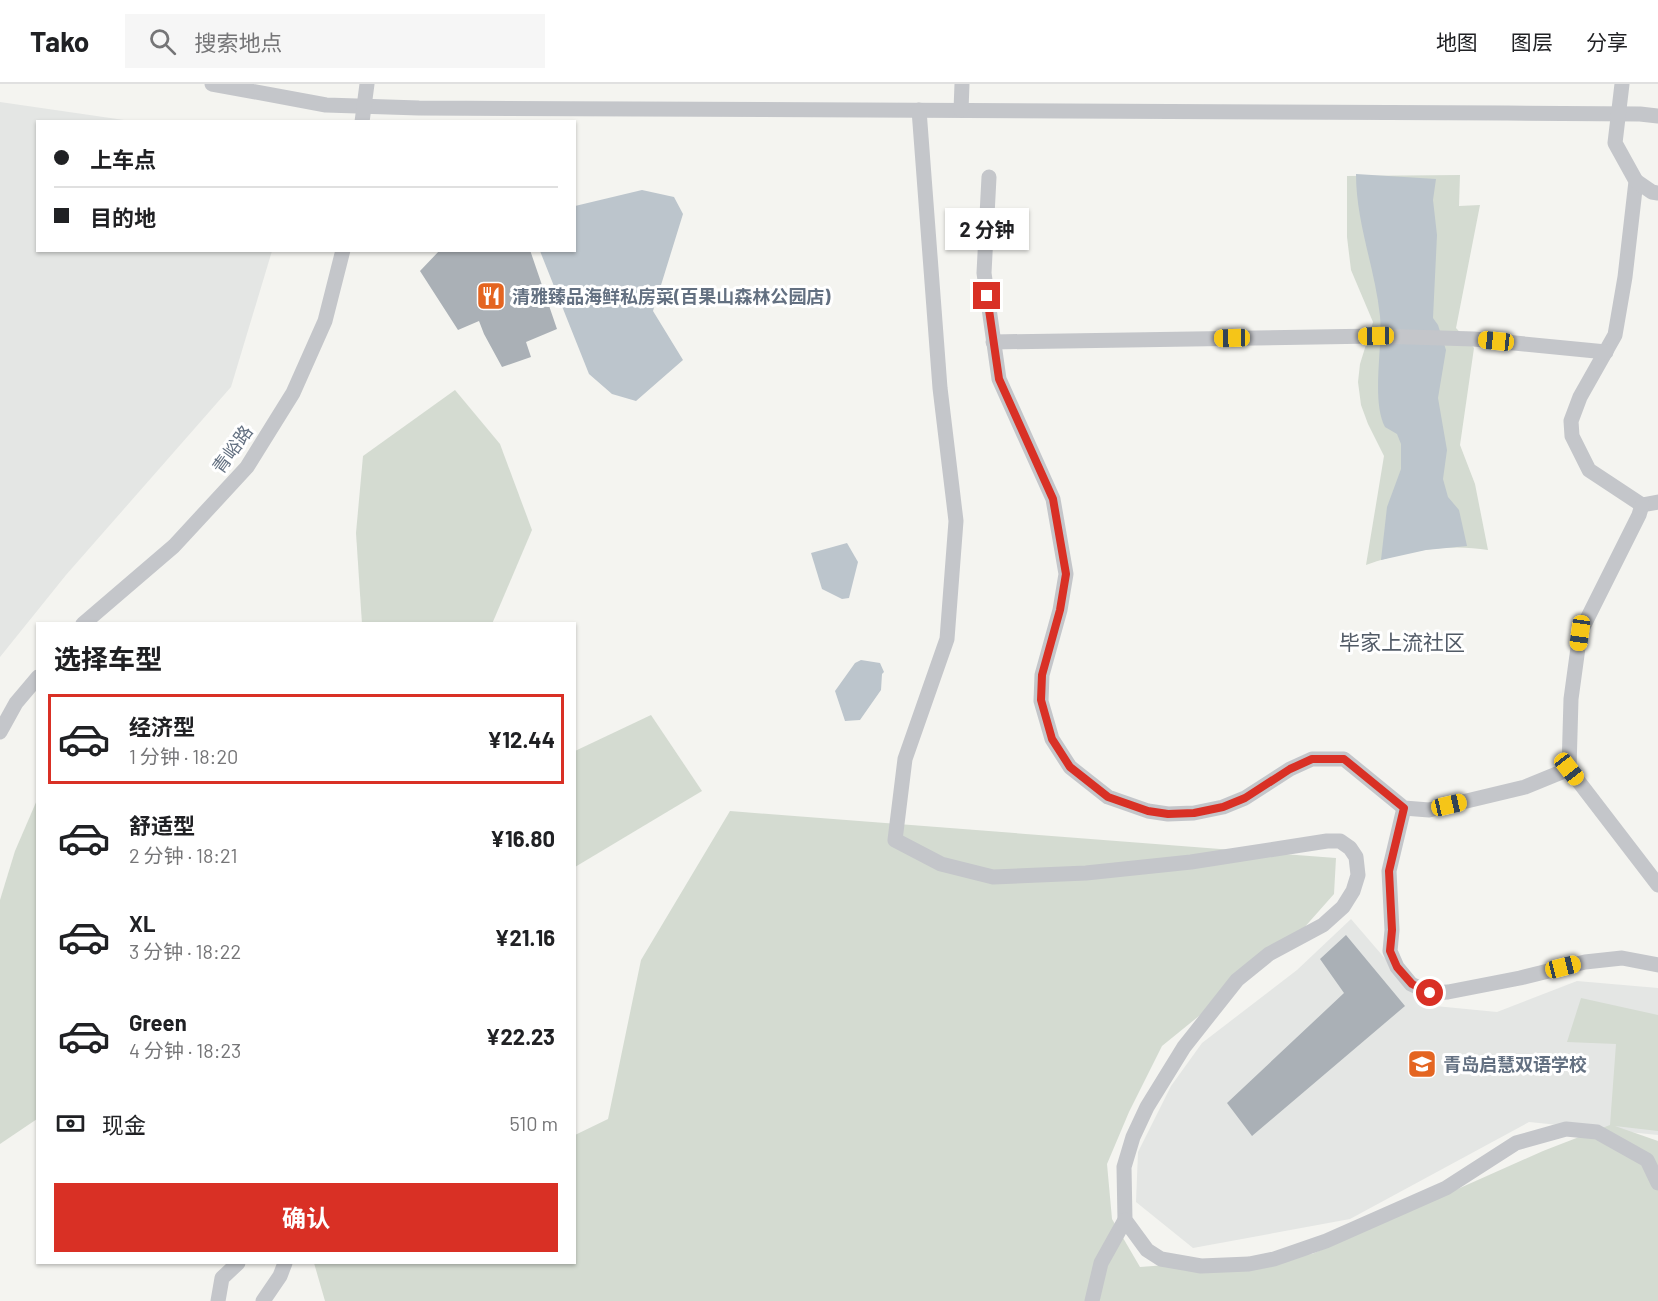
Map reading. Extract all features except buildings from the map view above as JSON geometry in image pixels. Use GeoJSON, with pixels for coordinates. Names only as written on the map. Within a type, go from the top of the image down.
{"type":"FeatureCollection","features":[{"type":"Feature","properties":{"kind":"street"},"geometry":{"type":"LineString","coordinates":[[212,84],[363,114],[961,110],[1658,116]]}},
{"type":"Feature","properties":{"kind":"street"},"geometry":{"type":"LineString","coordinates":[[363,114],[367,84]]}},
{"type":"Feature","properties":{"kind":"street"},"geometry":{"type":"LineString","coordinates":[[961,110],[962,84]]}},
{"type":"Feature","properties":{"kind":"street"},"geometry":{"type":"LineString","coordinates":[[1622,84],[1615,143],[1636,181],[1652,192],[1658,193]]}},
{"type":"Feature","properties":{"kind":"street"},"geometry":{"type":"LineString","coordinates":[[919,110],[940,388],[956,521],[947,639],[905,759],[895,840],[941,864],[993,877],[1098,872],[1191,862],[1327,841],[1340,841],[1350,848],[1356,857],[1358,875],[1353,891],[1343,907],[1323,926],[1269,954],[1237,980],[1184,1047],[1147,1107],[1133,1137],[1124,1167],[1125,1220],[1101,1263],[1092,1301]]}},
{"type":"Feature","properties":{"kind":"street"},"geometry":{"type":"LineString","coordinates":[[989,177],[984,273],[999,379],[1053,499],[1066,574],[1060,610],[1042,675],[1041,700],[1052,739],[1070,767],[1108,797],[1148,811],[1168,814],[1186,814],[1223,807],[1245,798],[1290,769],[1312,759],[1344,759],[1404,808],[1429,810],[1525,787],[1569,769]]}},
{"type":"Feature","properties":{"kind":"street"},"geometry":{"type":"LineString","coordinates":[[1636,181],[1625,276],[1614,335],[1580,397],[1571,421],[1572,436],[1589,470],[1642,505],[1658,502]]}},
{"type":"Feature","properties":{"kind":"street","name":"青峪路"},"geometry":{"type":"LineString","coordinates":[[85,622],[174,546],[247,467],[293,393],[325,321],[342,252]]}},
{"type":"Feature","properties":{"kind":"street"},"geometry":{"type":"LineString","coordinates":[[993,342],[1376,336],[1474,339],[1605,352]]}},
{"type":"Feature","properties":{"kind":"street"},"geometry":{"type":"LineString","coordinates":[[1642,505],[1580,633],[1571,699],[1569,769],[1658,885]]}},
{"type":"Feature","properties":{"kind":"street"},"geometry":{"type":"LineString","coordinates":[[0,732],[16,703],[36,679]]}},
{"type":"Feature","properties":{"kind":"street"},"geometry":{"type":"LineString","coordinates":[[1404,808],[1389,871],[1392,930],[1390,951],[1397,967],[1412,984],[1430,993],[1449,992],[1584,962],[1622,958],[1658,965]]}},
{"type":"Feature","properties":{"kind":"street"},"geometry":{"type":"LineString","coordinates":[[1125,1220],[1147,1250],[1161,1259],[1201,1266],[1249,1264],[1274,1259],[1326,1241],[1446,1188],[1516,1143],[1566,1129],[1597,1132],[1647,1160],[1658,1182]]}},
{"type":"Feature","properties":{"kind":"street"},"geometry":{"type":"LineString","coordinates":[[218,1301],[222,1278],[237,1264]]}},
{"type":"Feature","properties":{"kind":"street"},"geometry":{"type":"LineString","coordinates":[[262,1301],[280,1276],[285,1264]]}},
{"type":"Feature","properties":{"kind":"shaded area"},"geometry":{"type":"Polygon","coordinates":[[[0,102],[124,120],[36,120],[36,252],[272,252],[231,387],[66,575],[0,657],[0,102]]]}},
{"type":"Feature","properties":{"kind":"shaded area"},"geometry":{"type":"Polygon","coordinates":[[[1356,174],[1436,179],[1433,200],[1437,235],[1433,318],[1438,325],[1446,350],[1438,398],[1447,450],[1443,479],[1448,497],[1459,510],[1467,546],[1426,550],[1381,560],[1387,507],[1401,469],[1401,444],[1397,434],[1385,427],[1381,416],[1378,388],[1380,316],[1362,228],[1356,174]]]}},
{"type":"Feature","properties":{"kind":"shaded area"},"geometry":{"type":"Polygon","coordinates":[[[1460,175],[1459,206],[1480,205],[1456,328],[1474,348],[1460,445],[1475,484],[1488,550],[1442,548],[1411,552],[1366,565],[1384,456],[1361,405],[1358,382],[1360,364],[1373,322],[1351,270],[1347,237],[1347,176],[1460,175]]]}},
{"type":"Feature","properties":{"kind":"shaded area"},"geometry":{"type":"Polygon","coordinates":[[[642,190],[674,197],[683,214],[653,311],[683,360],[636,401],[612,394],[589,374],[540,252],[576,252],[576,206],[642,190]]]}},
{"type":"Feature","properties":{"kind":"shaded area"},"geometry":{"type":"Polygon","coordinates":[[[455,390],[500,444],[532,530],[493,622],[362,622],[356,533],[363,456],[455,390]]]}},
{"type":"Feature","properties":{"kind":"shaded area"},"geometry":{"type":"Polygon","coordinates":[[[847,543],[858,562],[849,598],[842,599],[822,589],[811,553],[847,543]]]}},
{"type":"Feature","properties":{"kind":"shaded area"},"geometry":{"type":"Polygon","coordinates":[[[861,660],[880,663],[884,672],[881,690],[860,720],[845,721],[835,691],[855,663],[861,660]]]}},
{"type":"Feature","properties":{"kind":"shaded area"},"geometry":{"type":"Polygon","coordinates":[[[651,715],[702,791],[576,866],[576,751],[651,715]]]}},
{"type":"Feature","properties":{"kind":"shaded area"},"geometry":{"type":"Polygon","coordinates":[[[36,802],[36,1120],[0,1144],[0,900],[15,851],[36,802]]]}},
{"type":"Feature","properties":{"kind":"shaded area"},"geometry":{"type":"Polygon","coordinates":[[[730,811],[1336,858],[1334,894],[1295,938],[1162,1046],[1129,1112],[1107,1164],[1112,1219],[1140,1267],[1312,1254],[1543,1151],[1610,1125],[1616,1044],[1567,1042],[1581,998],[1658,1015],[1658,1131],[1615,1126],[1658,1141],[1658,1301],[325,1301],[314,1264],[576,1264],[576,1135],[608,1119],[641,960],[730,811]]]}},
{"type":"Feature","properties":{"kind":"shaded area","name":"青岛启慧双语学校"},"geometry":{"type":"Polygon","coordinates":[[[1351,919],[1425,1005],[1497,1012],[1577,981],[1658,988],[1658,1135],[1529,1122],[1350,1219],[1193,1248],[1136,1202],[1138,1152],[1171,1086],[1202,1043],[1297,970],[1351,919]]]}},
{"type":"Feature","properties":{"kind":"place","name":"清雅臻品海鲜私房菜(百果山森林公园店)"},"geometry":{"type":"Point","coordinates":[491,296]}},
{"type":"Feature","properties":{"kind":"place","name":"青岛启慧双语学校"},"geometry":{"type":"Point","coordinates":[1422,1064]}},
{"type":"Feature","properties":{"kind":"district","name":"毕家上流社区"},"geometry":{"type":"Point","coordinates":[1402,641]}},
{"type":"Feature","properties":{"kind":"route"},"geometry":{"type":"LineString","coordinates":[[987,296],[999,379],[1053,499],[1066,574],[1060,610],[1042,675],[1041,700],[1052,739],[1070,767],[1108,797],[1148,811],[1168,814],[1194,813],[1223,807],[1245,798],[1290,769],[1312,759],[1344,759],[1404,808],[1389,871],[1392,930],[1390,951],[1397,967],[1412,984],[1430,993]]}}]}
